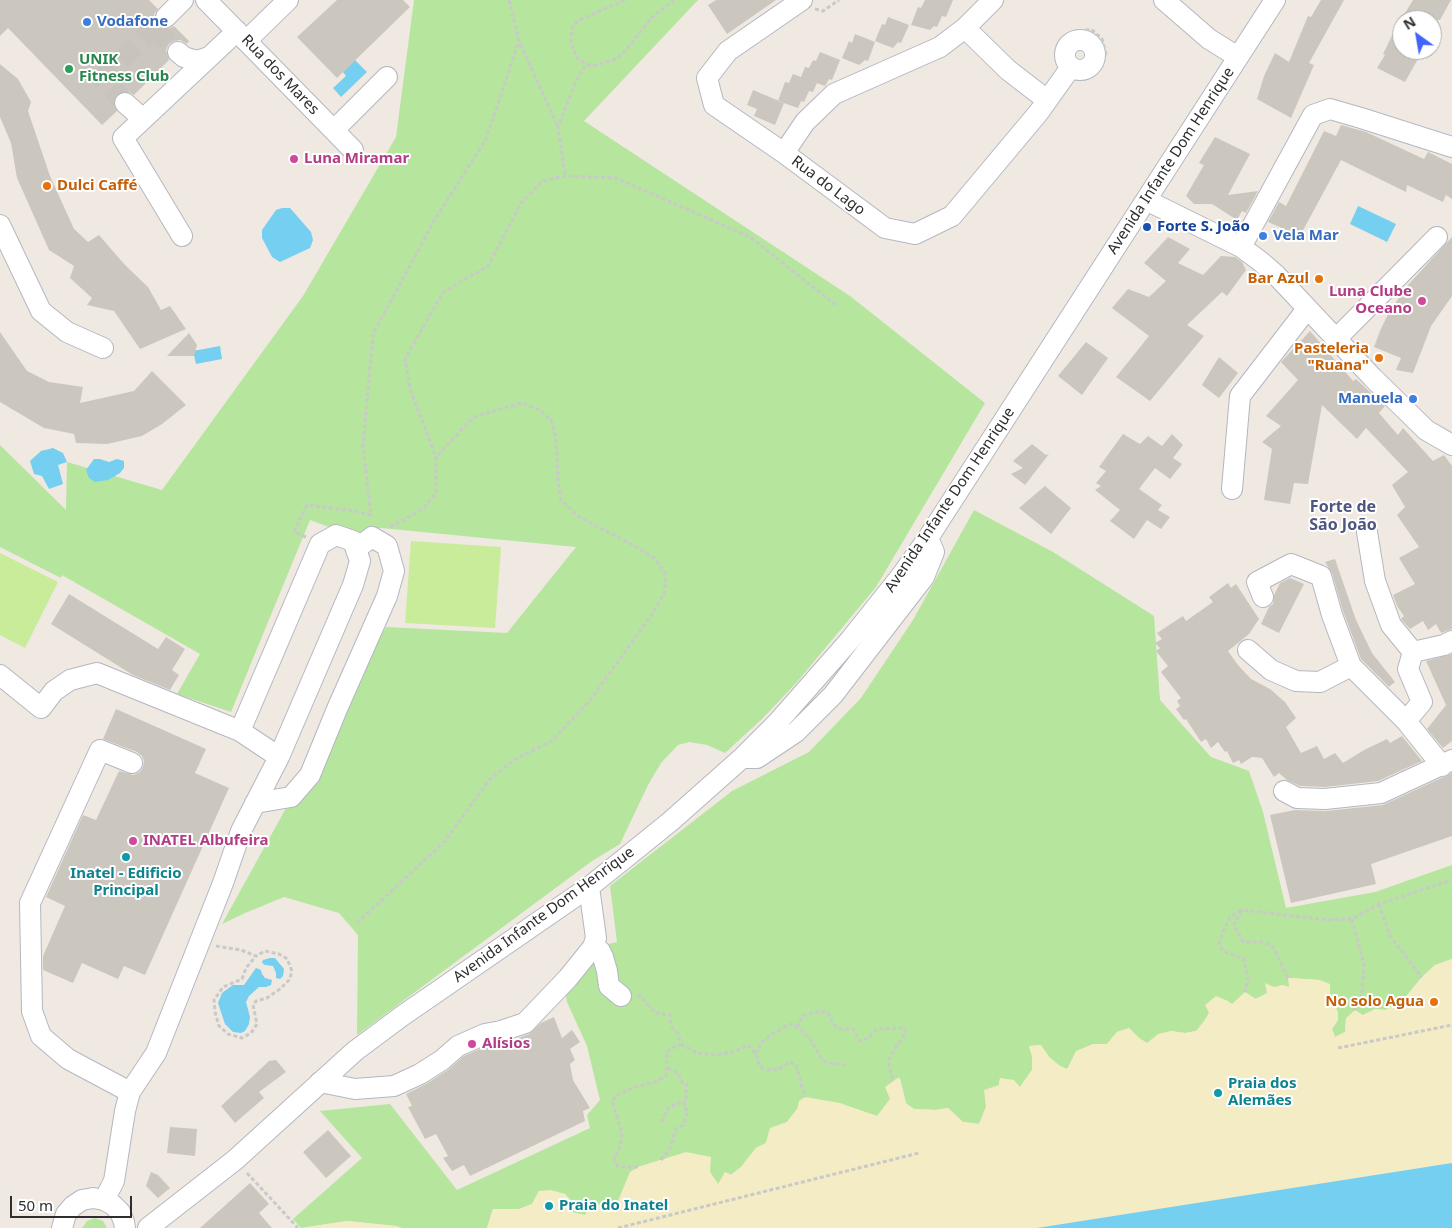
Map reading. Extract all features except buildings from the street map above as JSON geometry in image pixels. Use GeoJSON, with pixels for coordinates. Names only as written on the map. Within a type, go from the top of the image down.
{"type":"FeatureCollection","features":[{"type":"Feature","properties":{"kind":"street"},"geometry":{"type":"LineString","coordinates":[[166,17],[183,0]]}},
{"type":"Feature","properties":{"kind":"street","name":"Rua dos Mares"},"geometry":{"type":"LineString","coordinates":[[206,0],[353,150]]}},
{"type":"Feature","properties":{"kind":"street"},"geometry":{"type":"LineString","coordinates":[[182,236],[123,138],[209,57],[242,36],[288,0]]}},
{"type":"Feature","properties":{"kind":"street","name":"Rua do Lago"},"geometry":{"type":"LineString","coordinates":[[802,0],[728,51],[707,78],[714,105],[784,153],[885,228],[915,234],[952,216],[1047,100],[1072,65]]}},
{"type":"Feature","properties":{"kind":"street"},"geometry":{"type":"LineString","coordinates":[[784,153],[805,122],[834,94],[940,47],[965,28],[993,0]]}},
{"type":"Feature","properties":{"kind":"street"},"geometry":{"type":"LineString","coordinates":[[1164,0],[1209,39],[1238,58]]}},
{"type":"Feature","properties":{"kind":"street","name":"Avenida Infante Dom Henrique"},"geometry":{"type":"LineString","coordinates":[[125,1225],[153,1224],[235,1160],[355,1051],[402,1016],[588,887],[664,827],[742,758],[777,723],[850,640],[901,576],[928,538],[1275,0]]}},
{"type":"Feature","properties":{"kind":"street"},"geometry":{"type":"LineString","coordinates":[[965,28],[1008,70],[1047,100]]}},
{"type":"Feature","properties":{"kind":"street"},"geometry":{"type":"LineString","coordinates":[[178,52],[197,61],[209,57]]}},
{"type":"Feature","properties":{"kind":"street"},"geometry":{"type":"LineString","coordinates":[[334,130],[387,77]]}},
{"type":"Feature","properties":{"kind":"street"},"geometry":{"type":"LineString","coordinates":[[126,102],[143,119]]}},
{"type":"Feature","properties":{"kind":"street"},"geometry":{"type":"LineString","coordinates":[[1241,247],[1313,115],[1330,109],[1452,147]]}},
{"type":"Feature","properties":{"kind":"street"},"geometry":{"type":"LineString","coordinates":[[1146,200],[1241,247],[1276,275],[1426,430],[1452,445]]}},
{"type":"Feature","properties":{"kind":"street"},"geometry":{"type":"LineString","coordinates":[[0,225],[41,311],[67,332],[103,348]]}},
{"type":"Feature","properties":{"kind":"street"},"geometry":{"type":"LineString","coordinates":[[1336,339],[1437,237]]}},
{"type":"Feature","properties":{"kind":"street"},"geometry":{"type":"LineString","coordinates":[[1232,489],[1240,396],[1307,309]]}},
{"type":"Feature","properties":{"kind":"street"},"geometry":{"type":"LineString","coordinates":[[1367,532],[1375,581],[1391,625],[1413,652]]}},
{"type":"Feature","properties":{"kind":"street"},"geometry":{"type":"LineString","coordinates":[[104,1200],[114,1181],[125,1111],[130,1092],[156,1053],[242,831],[279,757],[353,585],[360,562],[353,541],[336,535],[320,544],[240,731]]}},
{"type":"Feature","properties":{"kind":"street"},"geometry":{"type":"LineString","coordinates":[[255,803],[291,797],[310,775],[387,596],[394,571],[388,546],[372,537],[356,549]]}},
{"type":"Feature","properties":{"kind":"street"},"geometry":{"type":"LineString","coordinates":[[1263,597],[1257,582],[1290,564],[1321,576],[1332,615],[1351,666],[1447,763],[1381,793],[1325,799],[1296,798],[1284,791]]}},
{"type":"Feature","properties":{"kind":"street"},"geometry":{"type":"LineString","coordinates":[[1413,652],[1444,645],[1452,641]]}},
{"type":"Feature","properties":{"kind":"street"},"geometry":{"type":"LineString","coordinates":[[1248,650],[1271,670],[1296,681],[1320,682],[1351,666]]}},
{"type":"Feature","properties":{"kind":"street"},"geometry":{"type":"LineString","coordinates":[[1406,721],[1422,702],[1408,669],[1413,652]]}},
{"type":"Feature","properties":{"kind":"street"},"geometry":{"type":"LineString","coordinates":[[0,675],[41,708],[54,691],[70,680],[97,673],[240,731],[279,757]]}},
{"type":"Feature","properties":{"kind":"street"},"geometry":{"type":"LineString","coordinates":[[130,1092],[68,1059],[41,1036],[32,1011],[30,903],[100,750],[132,763]]}},
{"type":"Feature","properties":{"kind":"street"},"geometry":{"type":"LineString","coordinates":[[320,1082],[355,1089],[394,1086],[442,1060],[458,1046],[485,1034],[525,1023],[568,978],[593,947],[596,938],[588,887]]}},
{"type":"Feature","properties":{"kind":"street"},"geometry":{"type":"LineString","coordinates":[[593,947],[600,951],[603,957],[609,986],[621,996]]}},
{"type":"Feature","properties":{"kind":"street"},"geometry":{"type":"LineString","coordinates":[[60,1227],[66,1214],[73,1206],[82,1200],[93,1198],[104,1200],[116,1208],[125,1225]]}},
{"type":"Feature","properties":{"kind":"path"},"geometry":{"type":"LineString","coordinates":[[509,0],[519,41],[558,127],[565,174]]}},
{"type":"Feature","properties":{"kind":"path"},"geometry":{"type":"LineString","coordinates":[[626,0],[583,18],[573,25],[571,40],[576,57],[586,64],[593,66],[616,59],[626,50],[652,17],[674,0]]}},
{"type":"Feature","properties":{"kind":"path"},"geometry":{"type":"LineString","coordinates":[[1091,29],[1102,38],[1106,54],[1096,66],[1072,65],[1063,40],[1073,33],[1091,29]]}},
{"type":"Feature","properties":{"kind":"path"},"geometry":{"type":"LineString","coordinates":[[320,544],[294,532],[307,505],[371,515],[363,447],[372,334],[434,222],[486,139],[519,41]]}},
{"type":"Feature","properties":{"kind":"path"},"geometry":{"type":"LineString","coordinates":[[558,127],[576,81],[586,64]]}},
{"type":"Feature","properties":{"kind":"path"},"geometry":{"type":"LineString","coordinates":[[372,537],[423,509],[436,493],[436,457],[410,389],[405,359],[443,292],[488,266],[522,203],[542,181],[565,176],[616,178],[750,237],[837,306]]}},
{"type":"Feature","properties":{"kind":"path"},"geometry":{"type":"LineString","coordinates":[[357,923],[445,841],[490,779],[514,760],[552,740],[590,699],[652,614],[665,592],[665,573],[654,558],[579,518],[561,500],[556,438],[552,420],[540,410],[520,402],[474,417],[436,457]]}},
{"type":"Feature","properties":{"kind":"path"},"geometry":{"type":"LineString","coordinates":[[1245,992],[1248,980],[1244,959],[1223,951],[1219,943],[1229,918],[1242,910],[1329,920],[1352,919],[1379,904],[1452,880]]}},
{"type":"Feature","properties":{"kind":"path"},"geometry":{"type":"LineString","coordinates":[[1379,904],[1390,936],[1422,976]]}},
{"type":"Feature","properties":{"kind":"path"},"geometry":{"type":"LineString","coordinates":[[1242,910],[1234,924],[1243,942],[1263,942],[1273,947],[1288,978]]}},
{"type":"Feature","properties":{"kind":"path"},"geometry":{"type":"LineString","coordinates":[[1352,919],[1364,965],[1362,994],[1355,1010]]}},
{"type":"Feature","properties":{"kind":"path"},"geometry":{"type":"LineString","coordinates":[[198,943],[240,950],[256,956],[265,951],[279,954],[286,958],[292,972],[289,980],[267,998],[256,1001],[254,1005],[257,1024],[251,1033],[242,1038],[228,1034],[220,1026],[215,1012],[214,1000],[223,987],[242,979],[246,968],[256,956]]}},
{"type":"Feature","properties":{"kind":"path"},"geometry":{"type":"LineString","coordinates":[[797,1027],[803,1014],[822,1011],[828,1013],[833,1024],[840,1029],[853,1029],[860,1040],[869,1038],[874,1031],[879,1029],[904,1028],[906,1032],[888,1062],[893,1081]]}},
{"type":"Feature","properties":{"kind":"path"},"geometry":{"type":"LineString","coordinates":[[656,1014],[670,1015],[670,1026],[678,1034],[682,1044],[697,1054],[715,1055],[734,1052],[748,1045],[756,1054],[760,1066],[768,1070],[779,1069],[790,1062],[796,1065],[805,1097]]}},
{"type":"Feature","properties":{"kind":"path"},"geometry":{"type":"LineString","coordinates":[[756,1054],[761,1043],[773,1033],[791,1024],[810,1039],[823,1061],[828,1064],[845,1066]]}},
{"type":"Feature","properties":{"kind":"path"},"geometry":{"type":"LineString","coordinates":[[1338,1048],[1452,1025]]}},
{"type":"Feature","properties":{"kind":"path"},"geometry":{"type":"LineString","coordinates":[[638,1166],[618,1167],[614,1158],[619,1150],[622,1133],[612,1101],[617,1094],[635,1086],[655,1082],[666,1076],[667,1051],[682,1044]]}},
{"type":"Feature","properties":{"kind":"path"},"geometry":{"type":"LineString","coordinates":[[661,1160],[670,1148],[676,1129],[683,1125],[688,1111],[684,1107],[688,1094],[685,1089],[687,1084],[682,1082],[678,1073],[671,1070],[667,1065]]}},
{"type":"Feature","properties":{"kind":"path"},"geometry":{"type":"LineString","coordinates":[[661,1122],[669,1107],[685,1101]]}},
{"type":"Feature","properties":{"kind":"path"},"geometry":{"type":"LineString","coordinates":[[618,1228],[919,1153]]}},
{"type":"Feature","properties":{"kind":"path"},"geometry":{"type":"LineString","coordinates":[[235,1160],[298,1228]]}},
{"type":"Feature","properties":{"kind":"green space"},"geometry":{"type":"Polygon","coordinates":[[[414,0],[698,0],[584,121],[850,296],[985,403],[876,587],[797,682],[763,718],[725,753],[707,745],[689,742],[678,745],[661,763],[648,785],[620,844],[592,861],[357,1035],[358,935],[339,913],[284,897],[222,924],[386,627],[507,633],[576,547],[381,528],[348,534],[310,520],[231,712],[177,694],[200,654],[62,575],[61,578],[0,547],[0,445],[66,510],[67,462],[162,490],[303,296],[396,137],[414,0]]]}},
{"type":"Feature","properties":{"kind":"green space"},"geometry":{"type":"Polygon","coordinates":[[[974,510],[1053,552],[1154,616],[1160,700],[1211,757],[1249,771],[1263,812],[1286,908],[1375,892],[1452,865],[1452,959],[1435,965],[1403,1000],[1385,1010],[1375,1009],[1363,1015],[1346,1018],[1345,1032],[1335,1037],[1332,1029],[1338,1020],[1338,1012],[1320,980],[1289,978],[1290,988],[1283,985],[1274,988],[1266,984],[1268,993],[1255,999],[1232,1004],[1209,1013],[1196,1031],[1185,1033],[1171,1031],[1147,1043],[1129,1028],[1117,1032],[1107,1044],[1093,1044],[1067,1069],[1049,1057],[1041,1045],[1029,1046],[1032,1056],[1032,1070],[1020,1087],[1000,1078],[999,1085],[986,1107],[979,1124],[963,1122],[948,1108],[936,1110],[914,1109],[906,1104],[900,1078],[891,1099],[877,1116],[868,1113],[797,1109],[787,1122],[770,1129],[766,1143],[756,1148],[741,1167],[718,1184],[710,1172],[661,1160],[638,1167],[615,1208],[604,1204],[585,1215],[571,1212],[573,1203],[565,1194],[539,1191],[532,1204],[519,1209],[493,1209],[487,1228],[402,1228],[347,1221],[301,1228],[293,1219],[362,1158],[320,1111],[390,1104],[457,1190],[590,1128],[587,1115],[600,1100],[587,1046],[566,996],[609,944],[617,942],[610,886],[732,791],[809,752],[861,698],[913,620],[974,510]]]}},
{"type":"Feature","properties":{"kind":"green space"},"geometry":{"type":"Polygon","coordinates":[[[411,541],[501,547],[495,628],[405,623],[411,541]]]}},
{"type":"Feature","properties":{"kind":"green space"},"geometry":{"type":"Polygon","coordinates":[[[0,553],[58,582],[25,648],[0,635],[0,553]]]}},
{"type":"Feature","properties":{"kind":"green space"},"geometry":{"type":"Polygon","coordinates":[[[95,1218],[103,1221],[107,1228],[82,1228],[87,1221],[95,1218]]]}},
{"type":"Feature","properties":{"kind":"sand","name":"Praia dos Alemães"},"geometry":{"type":"Polygon","coordinates":[[[1452,959],[1452,1163],[1037,1228],[487,1228],[493,1209],[519,1209],[532,1204],[539,1191],[551,1190],[565,1194],[573,1203],[571,1212],[585,1215],[590,1205],[604,1204],[615,1208],[630,1172],[638,1167],[686,1152],[711,1157],[710,1172],[718,1184],[725,1172],[732,1175],[756,1148],[766,1143],[770,1128],[787,1122],[797,1109],[799,1101],[805,1097],[840,1103],[877,1116],[890,1099],[885,1087],[899,1077],[906,1103],[914,1109],[936,1110],[948,1108],[963,1122],[979,1124],[986,1107],[984,1090],[999,1085],[1000,1078],[1014,1080],[1020,1087],[1032,1070],[1032,1056],[1029,1046],[1041,1045],[1049,1057],[1067,1069],[1076,1051],[1093,1044],[1107,1044],[1117,1032],[1129,1028],[1147,1043],[1158,1034],[1171,1031],[1185,1033],[1196,1031],[1209,1013],[1205,1005],[1216,996],[1232,1004],[1245,992],[1256,999],[1267,993],[1265,983],[1274,987],[1283,985],[1289,987],[1288,978],[1320,980],[1330,984],[1330,996],[1338,1012],[1338,1020],[1332,1029],[1335,1037],[1345,1032],[1346,1018],[1355,1010],[1363,1015],[1375,1009],[1385,1010],[1403,1000],[1435,965],[1452,959]]]}},
{"type":"Feature","properties":{"kind":"sand"},"geometry":{"type":"Polygon","coordinates":[[[347,1221],[396,1226],[402,1228],[301,1228],[347,1221]]]}},
{"type":"Feature","properties":{"kind":"water"},"geometry":{"type":"Polygon","coordinates":[[[355,60],[367,72],[341,97],[333,88],[346,76],[343,72],[355,60]]]}},
{"type":"Feature","properties":{"kind":"water"},"geometry":{"type":"Polygon","coordinates":[[[1358,206],[1396,224],[1387,242],[1350,224],[1358,206]]]}},
{"type":"Feature","properties":{"kind":"water"},"geometry":{"type":"Polygon","coordinates":[[[290,208],[311,232],[313,240],[310,248],[280,262],[272,257],[262,238],[262,230],[276,210],[290,208]]]}},
{"type":"Feature","properties":{"kind":"water"},"geometry":{"type":"Polygon","coordinates":[[[220,346],[222,359],[196,364],[193,351],[220,346]]]}},
{"type":"Feature","properties":{"kind":"water"},"geometry":{"type":"Polygon","coordinates":[[[53,448],[63,453],[67,462],[58,465],[63,484],[49,489],[42,476],[34,474],[30,461],[41,451],[53,448]]]}},
{"type":"Feature","properties":{"kind":"water"},"geometry":{"type":"Polygon","coordinates":[[[94,459],[109,462],[117,459],[124,461],[124,468],[120,473],[108,480],[95,482],[89,478],[86,470],[94,459]]]}},
{"type":"Feature","properties":{"kind":"water"},"geometry":{"type":"Polygon","coordinates":[[[275,958],[284,969],[283,976],[280,979],[276,978],[273,966],[262,963],[263,960],[275,958]]]}},
{"type":"Feature","properties":{"kind":"water"},"geometry":{"type":"Polygon","coordinates":[[[256,968],[261,970],[265,978],[272,980],[271,985],[259,987],[249,996],[246,1002],[250,1017],[249,1024],[245,1031],[241,1033],[233,1032],[225,1024],[218,1003],[222,993],[233,985],[244,985],[256,968]]]}},
{"type":"Feature","properties":{"kind":"water"},"geometry":{"type":"Polygon","coordinates":[[[1452,1163],[1452,1228],[1037,1228],[1452,1163]]]}},
{"type":"Feature","properties":{"kind":"tunnel"},"geometry":{"type":"LineString","coordinates":[[125,103],[102,78],[166,17]]}},
{"type":"Feature","properties":{"kind":"tunnel"},"geometry":{"type":"LineString","coordinates":[[154,28],[178,52]]}},
{"type":"Feature","properties":{"kind":"place","name":"Vodafone"},"geometry":{"type":"Point","coordinates":[87,22]}},
{"type":"Feature","properties":{"kind":"place","name":"UNIK Fitness Club"},"geometry":{"type":"Point","coordinates":[69,69]}},
{"type":"Feature","properties":{"kind":"place","name":"Luna Miramar"},"geometry":{"type":"Point","coordinates":[294,159]}},
{"type":"Feature","properties":{"kind":"place","name":"Dulci Caffé"},"geometry":{"type":"Point","coordinates":[47,186]}},
{"type":"Feature","properties":{"kind":"place","name":"Forte S. João"},"geometry":{"type":"Point","coordinates":[1147,227]}},
{"type":"Feature","properties":{"kind":"place","name":"Vela Mar"},"geometry":{"type":"Point","coordinates":[1263,236]}},
{"type":"Feature","properties":{"kind":"place","name":"Bar Azul"},"geometry":{"type":"Point","coordinates":[1319,279]}},
{"type":"Feature","properties":{"kind":"place","name":"Luna Clube Oceano"},"geometry":{"type":"Point","coordinates":[1422,301]}},
{"type":"Feature","properties":{"kind":"place","name":"Pasteleria \"Ruana\""},"geometry":{"type":"Point","coordinates":[1379,358]}},
{"type":"Feature","properties":{"kind":"place","name":"Manuela"},"geometry":{"type":"Point","coordinates":[1413,399]}},
{"type":"Feature","properties":{"kind":"place","name":"INATEL Albufeira"},"geometry":{"type":"Point","coordinates":[133,841]}},
{"type":"Feature","properties":{"kind":"place","name":"Inatel - Edificio Principal"},"geometry":{"type":"Point","coordinates":[126,857]}},
{"type":"Feature","properties":{"kind":"place","name":"No solo Agua"},"geometry":{"type":"Point","coordinates":[1434,1002]}},
{"type":"Feature","properties":{"kind":"place","name":"Alísios"},"geometry":{"type":"Point","coordinates":[472,1044]}},
{"type":"Feature","properties":{"kind":"place","name":"Praia dos Alemães"},"geometry":{"type":"Point","coordinates":[1218,1093]}},
{"type":"Feature","properties":{"kind":"place","name":"Praia do Inatel"},"geometry":{"type":"Point","coordinates":[549,1206]}},
{"type":"Feature","properties":{"kind":"district","name":"Forte de São João"},"geometry":{"type":"Point","coordinates":[1343,516]}}]}
